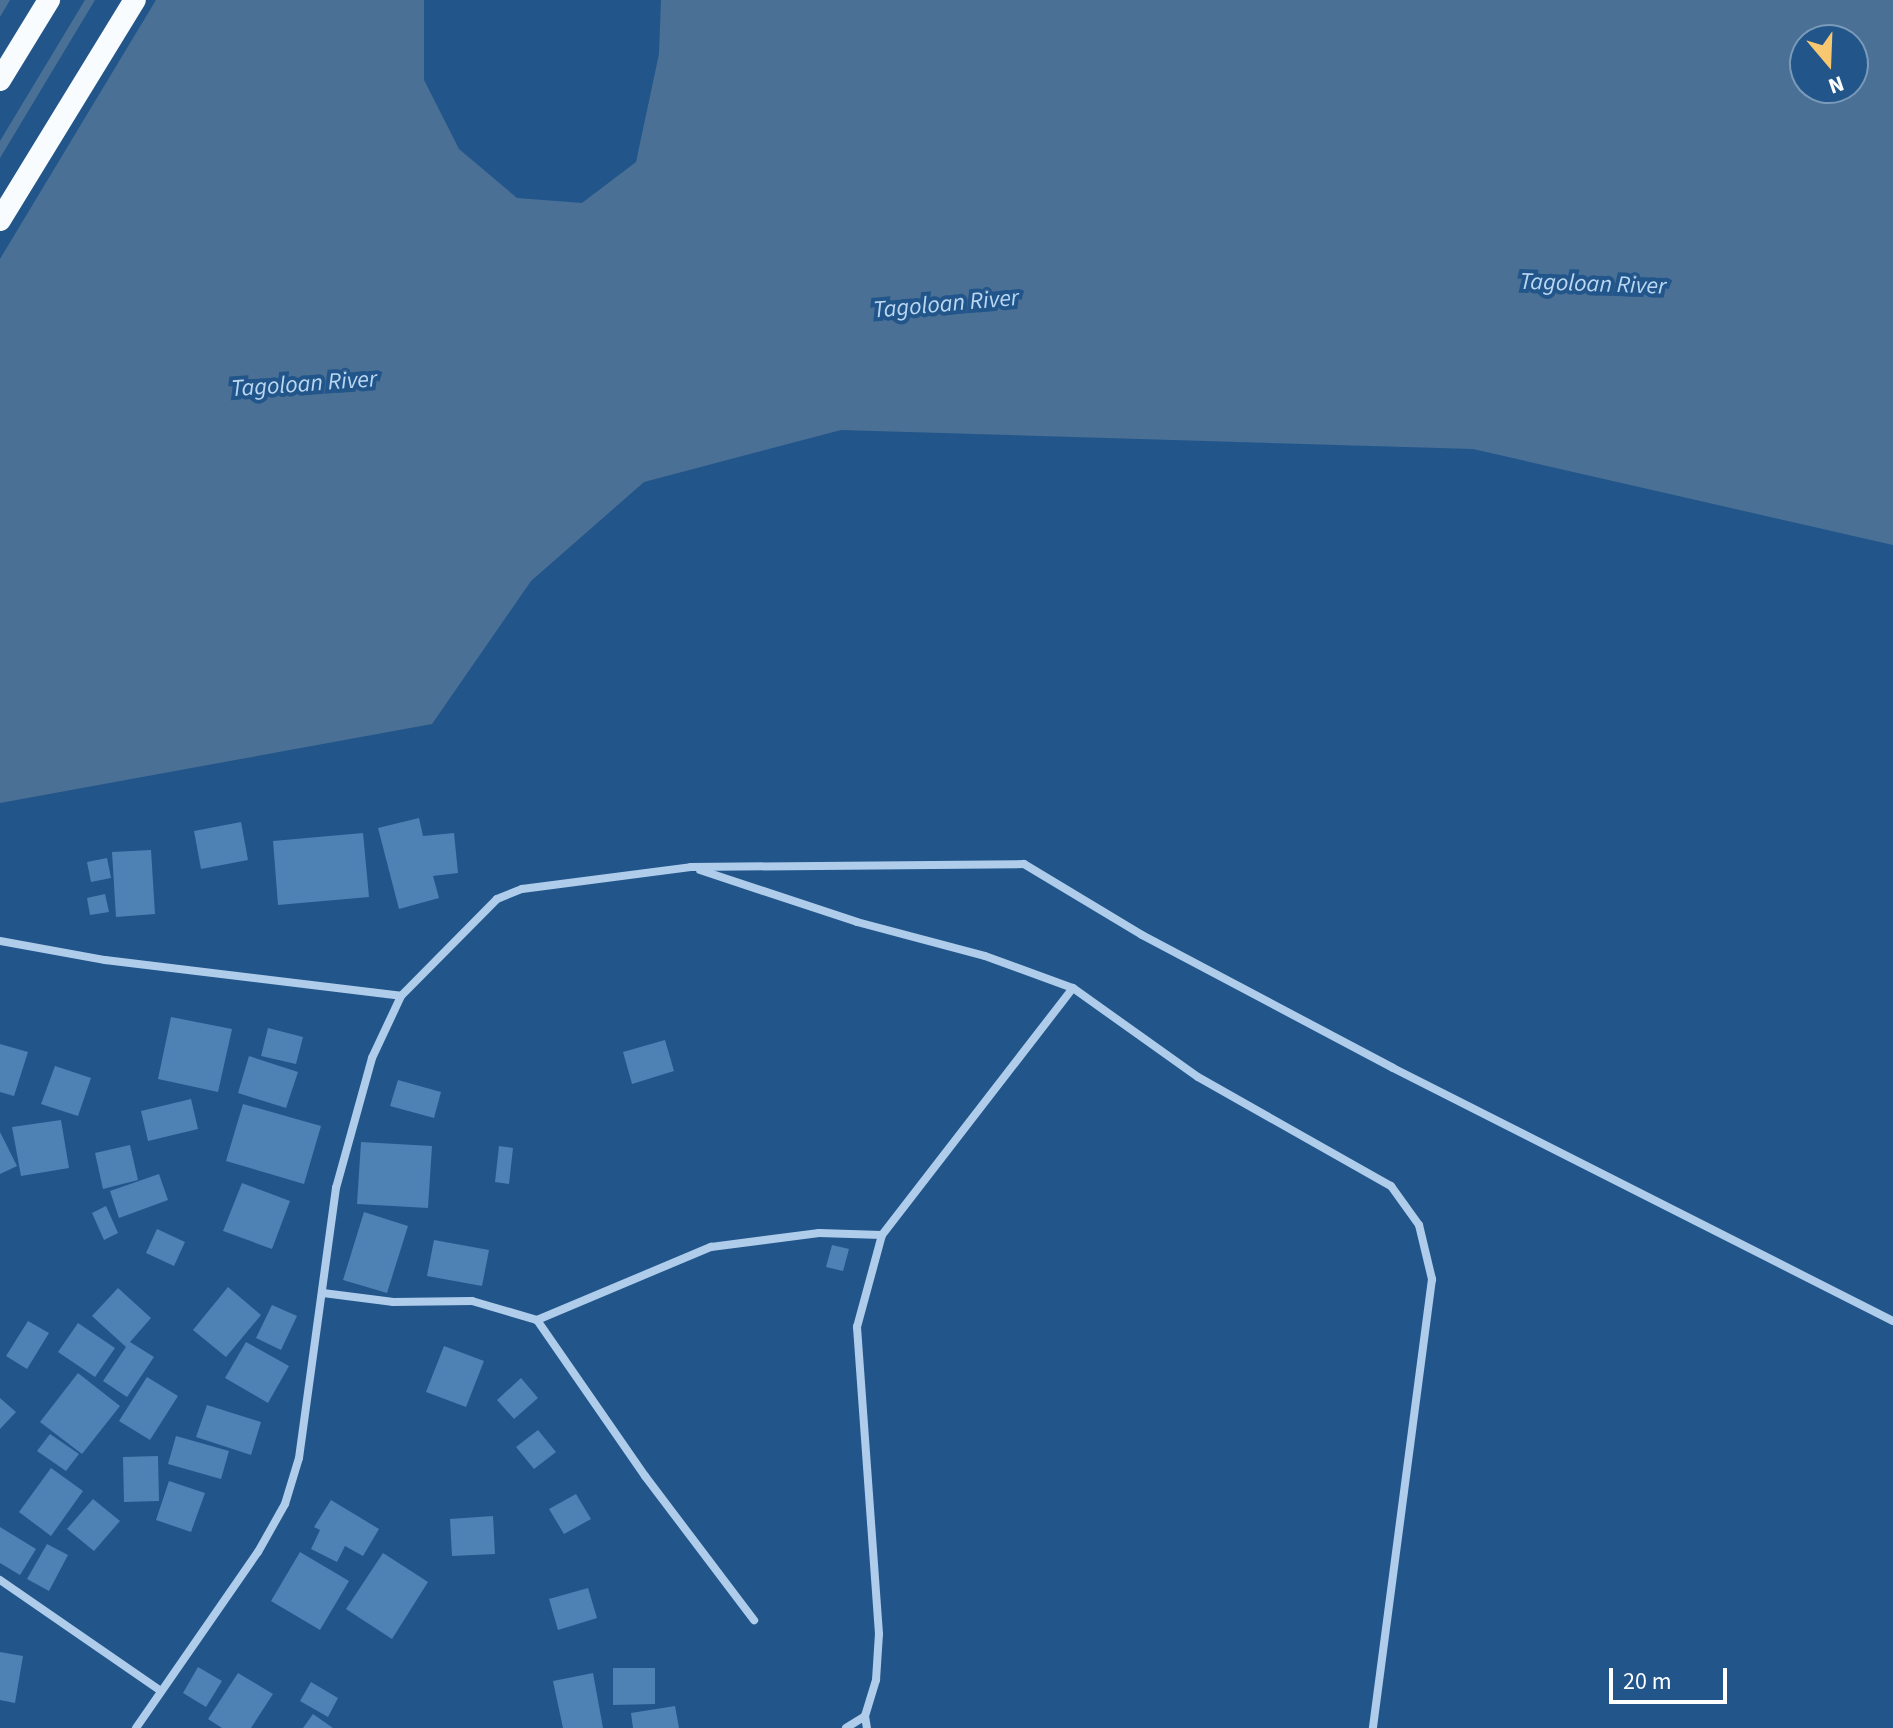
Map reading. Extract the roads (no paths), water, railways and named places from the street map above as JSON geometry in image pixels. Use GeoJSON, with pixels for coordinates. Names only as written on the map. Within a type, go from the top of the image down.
{"type":"FeatureCollection","features":[{"type":"Feature","properties":{"kind":"highway"},"geometry":{"type":"LineString","coordinates":[[0,80],[49,0]]}},
{"type":"Feature","properties":{"kind":"highway"},"geometry":{"type":"LineString","coordinates":[[0,220],[135,0]]}},
{"type":"Feature","properties":{"kind":"street"},"geometry":{"type":"LineString","coordinates":[[136,1728],[158,1689],[258,1552],[285,1504],[299,1458],[336,1188],[372,1058],[401,996],[497,899],[551,882],[691,867],[1024,864],[1142,935],[1393,1068],[1893,1321]]}},
{"type":"Feature","properties":{"kind":"street"},"geometry":{"type":"LineString","coordinates":[[691,867],[857,922],[985,956],[1073,988],[1198,1077],[1391,1186],[1419,1225],[1432,1279],[1373,1728]]}},
{"type":"Feature","properties":{"kind":"street"},"geometry":{"type":"LineString","coordinates":[[0,941],[105,960],[401,996]]}},
{"type":"Feature","properties":{"kind":"street"},"geometry":{"type":"LineString","coordinates":[[867,1728],[865,1716],[876,1680],[879,1634],[857,1327],[882,1235],[1073,988]]}},
{"type":"Feature","properties":{"kind":"street"},"geometry":{"type":"LineString","coordinates":[[537,1320],[711,1247],[819,1233],[882,1235]]}},
{"type":"Feature","properties":{"kind":"street"},"geometry":{"type":"LineString","coordinates":[[323,1293],[393,1302],[472,1301],[537,1320],[645,1476],[754,1620]]}},
{"type":"Feature","properties":{"kind":"street"},"geometry":{"type":"LineString","coordinates":[[0,1580],[158,1689]]}},
{"type":"Feature","properties":{"kind":"street"},"geometry":{"type":"LineString","coordinates":[[846,1728],[865,1716]]}},
{"type":"Feature","properties":{"kind":"water","name":"Tagoloan River"},"geometry":{"type":"Polygon","coordinates":[[[0,0],[424,0],[424,80],[459,149],[517,198],[582,203],[636,162],[659,54],[661,0],[1893,0],[1893,545],[1473,449],[841,430],[644,482],[531,581],[432,724],[0,803],[0,0]]]}}]}
